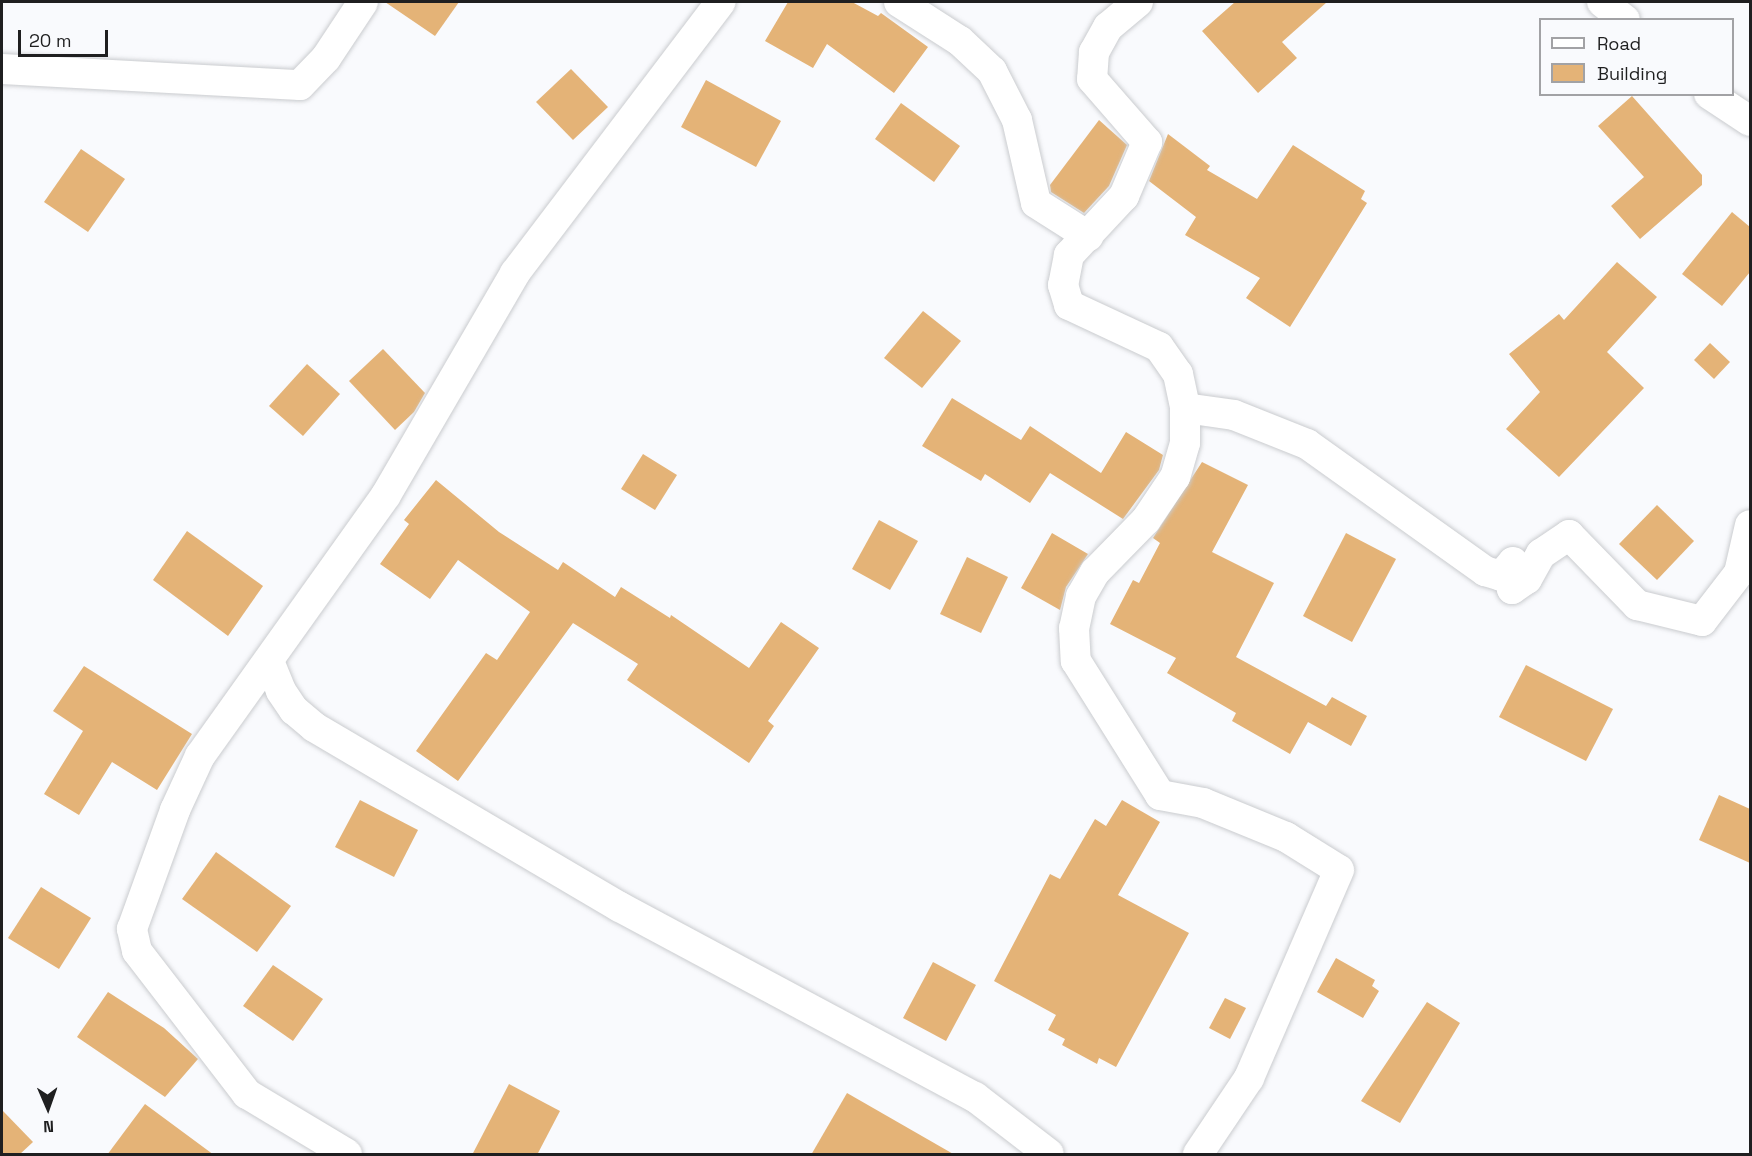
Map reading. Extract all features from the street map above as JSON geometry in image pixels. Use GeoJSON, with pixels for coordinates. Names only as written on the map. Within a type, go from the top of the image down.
{"type":"FeatureCollection","features":[{"type":"Feature","properties":{"kind":"street"},"geometry":{"type":"LineString","coordinates":[[2,69],[300,85],[326,58],[363,2]]}},
{"type":"Feature","properties":{"kind":"street"},"geometry":{"type":"LineString","coordinates":[[347,1155],[247,1094],[144,960],[132,929],[175,810],[200,756],[386,495],[515,273],[721,2]]}},
{"type":"Feature","properties":{"kind":"street"},"geometry":{"type":"LineString","coordinates":[[899,2],[960,41],[992,71],[1017,120],[1036,203],[1088,236]]}},
{"type":"Feature","properties":{"kind":"street"},"geometry":{"type":"LineString","coordinates":[[1137,2],[1108,27],[1095,52],[1092,79],[1147,142],[1124,196],[1070,255],[1063,285],[1069,305],[1159,347],[1178,374],[1185,408],[1185,443],[1175,477],[1146,520],[1095,572],[1081,596],[1074,628],[1076,661],[1160,795],[1203,803],[1275,832],[1339,870],[1250,1077],[1198,1155]]}},
{"type":"Feature","properties":{"kind":"street"},"geometry":{"type":"LineString","coordinates":[[1602,2],[1622,18]]}},
{"type":"Feature","properties":{"kind":"street"},"geometry":{"type":"LineString","coordinates":[[1712,96],[1750,121]]}},
{"type":"Feature","properties":{"kind":"street"},"geometry":{"type":"LineString","coordinates":[[1185,408],[1234,415],[1307,444],[1485,571],[1501,576],[1513,562],[1512,589],[1527,579],[1541,554],[1569,535],[1637,605],[1702,621],[1738,573],[1750,525]]}},
{"type":"Feature","properties":{"kind":"street"},"geometry":{"type":"LineString","coordinates":[[269,661],[281,691],[294,710],[314,727],[620,906],[975,1096],[1049,1155]]}},
{"type":"Feature","properties":{"kind":"building"},"geometry":{"type":"Polygon","coordinates":[[[385,2],[459,2],[435,36],[385,2]]]}},
{"type":"Feature","properties":{"kind":"building"},"geometry":{"type":"Polygon","coordinates":[[[788,2],[852,2],[878,16],[881,13],[928,47],[894,93],[827,44],[813,68],[765,41],[788,2]]]}},
{"type":"Feature","properties":{"kind":"building"},"geometry":{"type":"Polygon","coordinates":[[[1235,2],[1327,2],[1282,42],[1297,58],[1258,93],[1202,31],[1235,2]]]}},
{"type":"Feature","properties":{"kind":"building"},"geometry":{"type":"Polygon","coordinates":[[[571,69],[608,107],[573,140],[536,102],[571,69]]]}},
{"type":"Feature","properties":{"kind":"building"},"geometry":{"type":"Polygon","coordinates":[[[706,80],[781,121],[756,167],[681,127],[706,80]]]}},
{"type":"Feature","properties":{"kind":"building"},"geometry":{"type":"Polygon","coordinates":[[[1632,96],[1702,175],[1702,185],[1640,239],[1611,206],[1644,177],[1598,126],[1632,96]]]}},
{"type":"Feature","properties":{"kind":"building"},"geometry":{"type":"Polygon","coordinates":[[[901,103],[960,146],[934,182],[875,139],[901,103]]]}},
{"type":"Feature","properties":{"kind":"building"},"geometry":{"type":"Polygon","coordinates":[[[1099,120],[1127,145],[1109,186],[1084,213],[1051,192],[1050,185],[1099,120]]]}},
{"type":"Feature","properties":{"kind":"building"},"geometry":{"type":"Polygon","coordinates":[[[1168,134],[1210,166],[1207,170],[1257,199],[1293,145],[1365,191],[1361,199],[1367,203],[1290,327],[1246,298],[1260,278],[1185,235],[1196,217],[1149,181],[1168,134]]]}},
{"type":"Feature","properties":{"kind":"building"},"geometry":{"type":"Polygon","coordinates":[[[81,149],[125,179],[88,232],[44,202],[81,149]]]}},
{"type":"Feature","properties":{"kind":"building"},"geometry":{"type":"Polygon","coordinates":[[[1732,212],[1750,227],[1750,272],[1722,306],[1682,274],[1732,212]]]}},
{"type":"Feature","properties":{"kind":"building"},"geometry":{"type":"Polygon","coordinates":[[[1617,262],[1657,297],[1607,352],[1644,388],[1559,477],[1506,429],[1540,392],[1509,354],[1559,314],[1564,320],[1617,262]]]}},
{"type":"Feature","properties":{"kind":"building"},"geometry":{"type":"Polygon","coordinates":[[[923,311],[961,341],[922,388],[884,358],[923,311]]]}},
{"type":"Feature","properties":{"kind":"building"},"geometry":{"type":"Polygon","coordinates":[[[1710,343],[1730,362],[1714,379],[1694,360],[1710,343]]]}},
{"type":"Feature","properties":{"kind":"building"},"geometry":{"type":"Polygon","coordinates":[[[383,349],[425,393],[414,412],[395,430],[349,381],[383,349]]]}},
{"type":"Feature","properties":{"kind":"building"},"geometry":{"type":"Polygon","coordinates":[[[307,364],[340,394],[303,436],[269,406],[307,364]]]}},
{"type":"Feature","properties":{"kind":"building"},"geometry":{"type":"Polygon","coordinates":[[[952,398],[1021,440],[1030,426],[1101,473],[1126,432],[1163,455],[1159,470],[1123,519],[1050,473],[1030,503],[985,474],[981,481],[922,446],[952,398]]]}},
{"type":"Feature","properties":{"kind":"building"},"geometry":{"type":"Polygon","coordinates":[[[643,454],[677,475],[655,510],[621,489],[643,454]]]}},
{"type":"Feature","properties":{"kind":"building"},"geometry":{"type":"Polygon","coordinates":[[[1202,462],[1248,485],[1212,552],[1274,583],[1236,657],[1326,706],[1332,697],[1367,716],[1351,746],[1308,722],[1290,754],[1232,721],[1236,713],[1167,673],[1176,658],[1110,624],[1133,580],[1139,583],[1160,543],[1153,538],[1202,462]]]}},
{"type":"Feature","properties":{"kind":"building"},"geometry":{"type":"Polygon","coordinates":[[[436,480],[499,532],[558,570],[563,562],[615,597],[621,587],[670,618],[671,615],[749,668],[781,622],[819,648],[768,721],[774,726],[749,763],[627,680],[638,664],[573,623],[458,781],[416,751],[486,653],[497,660],[530,612],[458,560],[430,599],[380,564],[409,524],[404,520],[436,480]]]}},
{"type":"Feature","properties":{"kind":"building"},"geometry":{"type":"Polygon","coordinates":[[[1657,505],[1694,541],[1657,580],[1619,544],[1657,505]]]}},
{"type":"Feature","properties":{"kind":"building"},"geometry":{"type":"Polygon","coordinates":[[[879,520],[918,541],[890,590],[852,569],[879,520]]]}},
{"type":"Feature","properties":{"kind":"building"},"geometry":{"type":"Polygon","coordinates":[[[187,531],[263,586],[228,636],[153,580],[187,531]]]}},
{"type":"Feature","properties":{"kind":"building"},"geometry":{"type":"Polygon","coordinates":[[[1052,533],[1088,554],[1066,587],[1060,610],[1021,588],[1052,533]]]}},
{"type":"Feature","properties":{"kind":"building"},"geometry":{"type":"Polygon","coordinates":[[[1346,533],[1396,559],[1352,642],[1303,616],[1346,533]]]}},
{"type":"Feature","properties":{"kind":"building"},"geometry":{"type":"Polygon","coordinates":[[[967,557],[1008,577],[981,633],[940,614],[967,557]]]}},
{"type":"Feature","properties":{"kind":"building"},"geometry":{"type":"Polygon","coordinates":[[[1526,665],[1613,709],[1586,761],[1499,717],[1526,665]]]}},
{"type":"Feature","properties":{"kind":"building"},"geometry":{"type":"Polygon","coordinates":[[[84,666],[192,734],[157,790],[112,762],[79,815],[44,794],[83,731],[53,711],[84,666]]]}},
{"type":"Feature","properties":{"kind":"building"},"geometry":{"type":"Polygon","coordinates":[[[1719,795],[1750,809],[1750,863],[1699,840],[1719,795]]]}},
{"type":"Feature","properties":{"kind":"building"},"geometry":{"type":"Polygon","coordinates":[[[360,800],[418,830],[394,877],[335,847],[360,800]]]}},
{"type":"Feature","properties":{"kind":"building"},"geometry":{"type":"Polygon","coordinates":[[[1122,800],[1160,822],[1118,895],[1189,933],[1116,1067],[1099,1058],[1097,1064],[1062,1045],[1065,1039],[1048,1030],[1056,1015],[994,981],[1050,874],[1060,879],[1095,819],[1106,826],[1122,800]]]}},
{"type":"Feature","properties":{"kind":"building"},"geometry":{"type":"Polygon","coordinates":[[[216,852],[291,906],[257,952],[182,899],[216,852]]]}},
{"type":"Feature","properties":{"kind":"building"},"geometry":{"type":"Polygon","coordinates":[[[41,887],[91,918],[59,969],[8,938],[41,887]]]}},
{"type":"Feature","properties":{"kind":"building"},"geometry":{"type":"Polygon","coordinates":[[[1336,958],[1375,980],[1372,986],[1379,991],[1363,1018],[1317,992],[1336,958]]]}},
{"type":"Feature","properties":{"kind":"building"},"geometry":{"type":"Polygon","coordinates":[[[933,962],[976,985],[946,1041],[903,1018],[933,962]]]}},
{"type":"Feature","properties":{"kind":"building"},"geometry":{"type":"Polygon","coordinates":[[[273,965],[323,999],[293,1041],[243,1006],[273,965]]]}},
{"type":"Feature","properties":{"kind":"building"},"geometry":{"type":"Polygon","coordinates":[[[108,992],[164,1028],[198,1059],[165,1097],[77,1037],[108,992]]]}},
{"type":"Feature","properties":{"kind":"building"},"geometry":{"type":"Polygon","coordinates":[[[1225,998],[1246,1008],[1230,1039],[1209,1028],[1225,998]]]}},
{"type":"Feature","properties":{"kind":"building"},"geometry":{"type":"Polygon","coordinates":[[[1427,1002],[1460,1023],[1400,1123],[1361,1101],[1427,1002]]]}},
{"type":"Feature","properties":{"kind":"building"},"geometry":{"type":"Polygon","coordinates":[[[509,1084],[560,1111],[537,1155],[472,1155],[509,1084]]]}},
{"type":"Feature","properties":{"kind":"building"},"geometry":{"type":"Polygon","coordinates":[[[847,1093],[955,1155],[811,1155],[847,1093]]]}},
{"type":"Feature","properties":{"kind":"building"},"geometry":{"type":"Polygon","coordinates":[[[145,1104],[214,1155],[107,1155],[145,1104]]]}},
{"type":"Feature","properties":{"kind":"building"},"geometry":{"type":"Polygon","coordinates":[[[2,1110],[33,1142],[19,1155],[2,1155],[2,1110]]]}}]}
